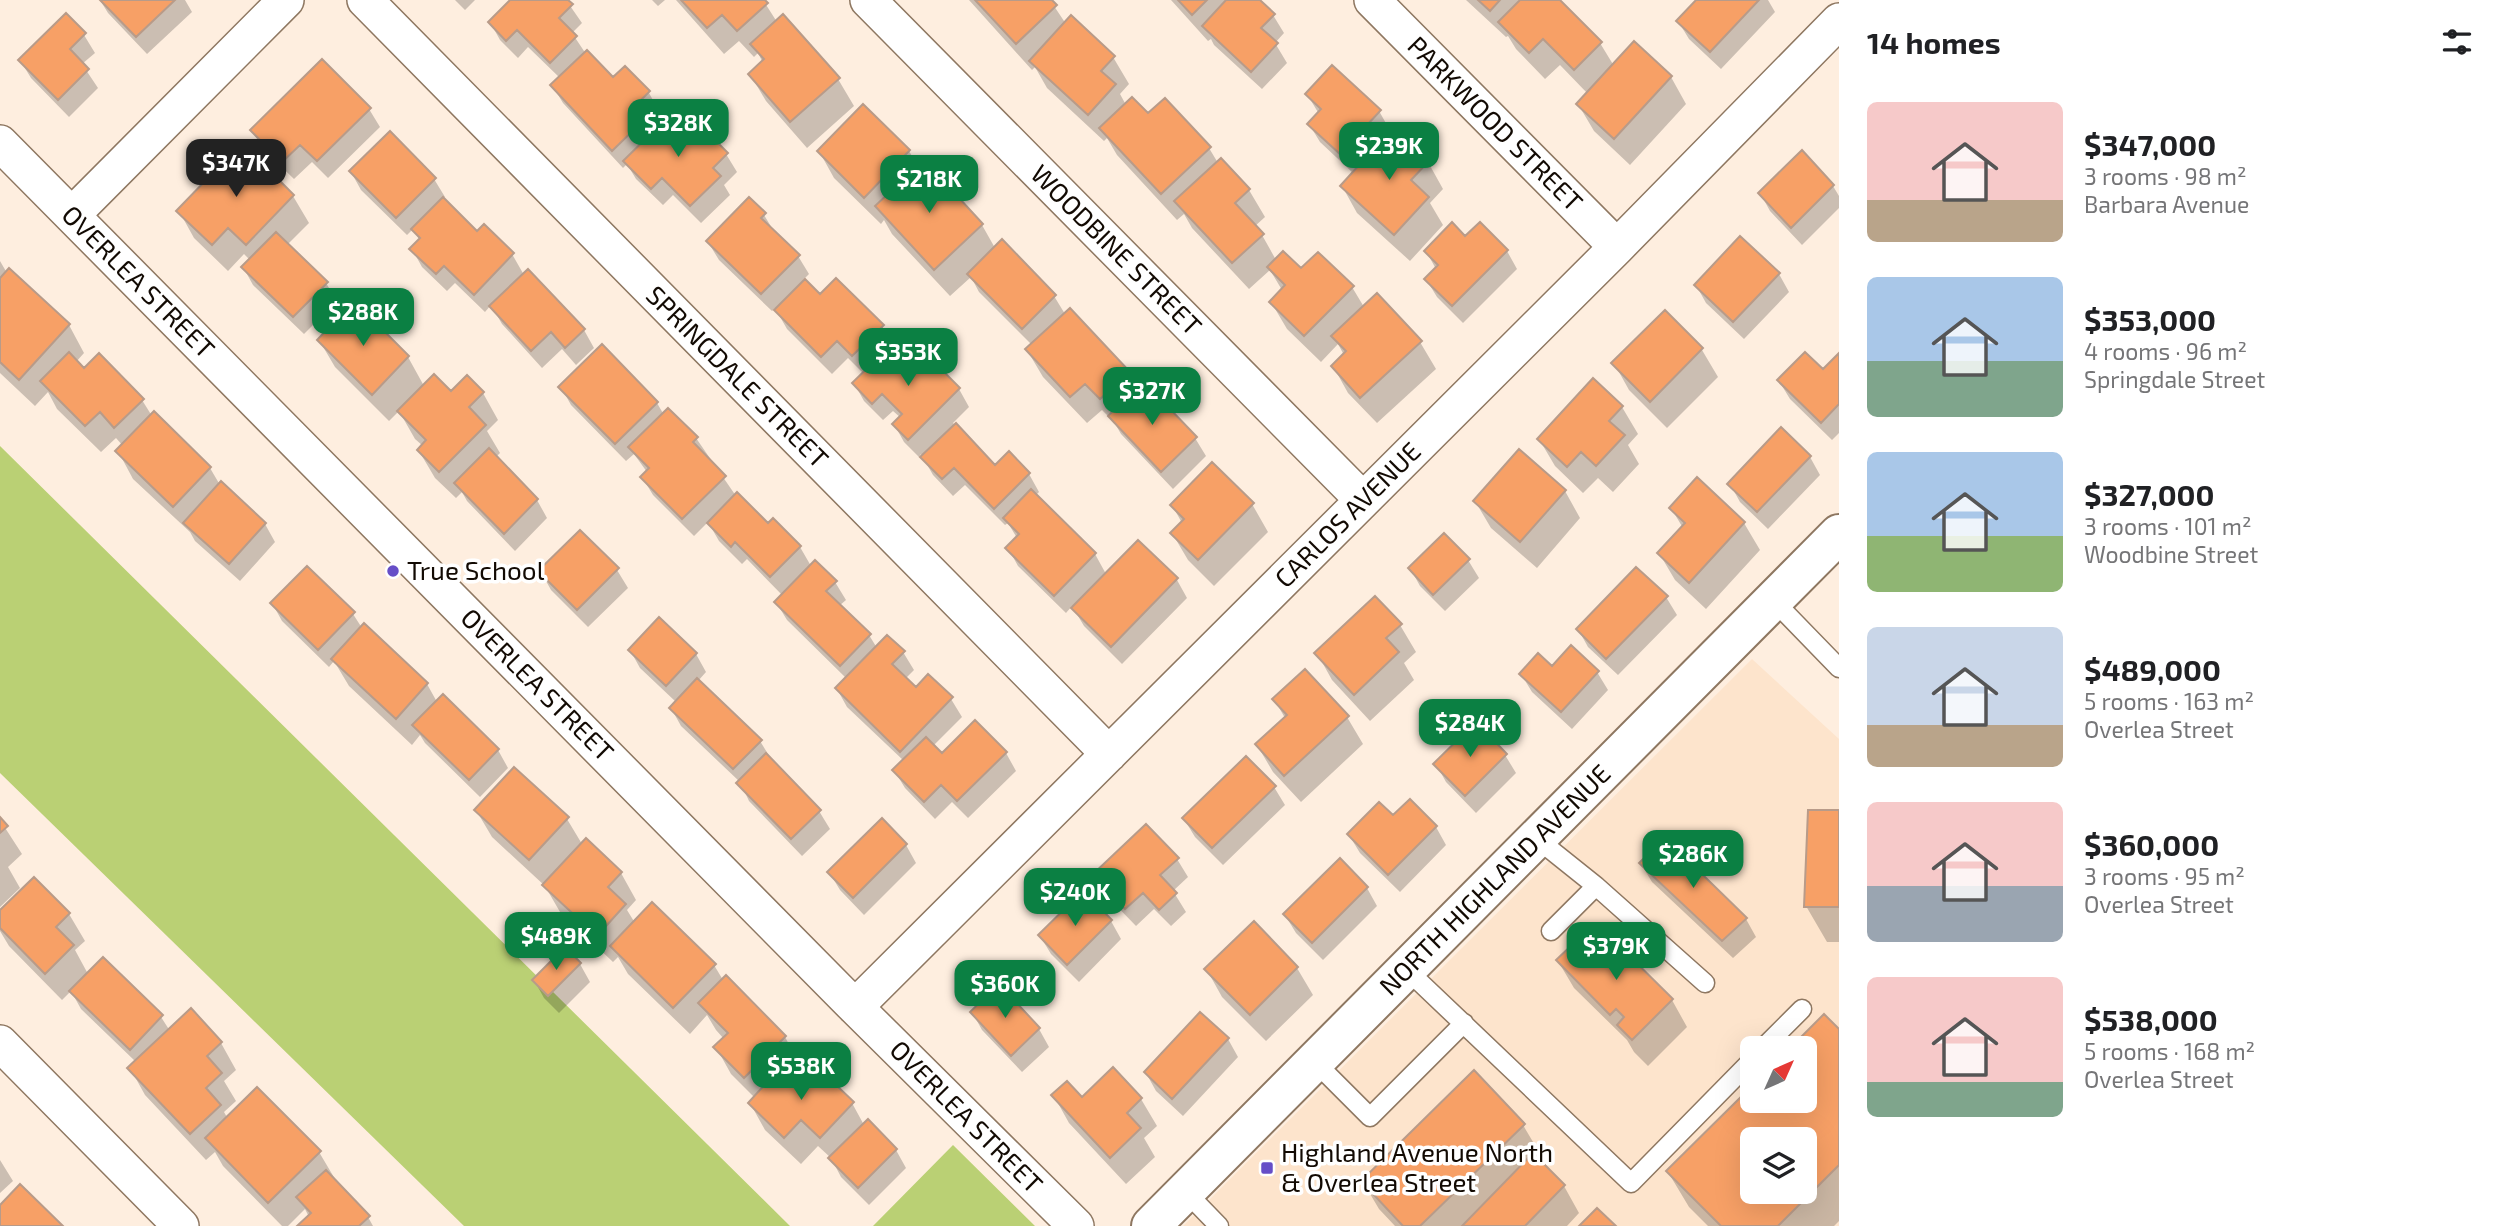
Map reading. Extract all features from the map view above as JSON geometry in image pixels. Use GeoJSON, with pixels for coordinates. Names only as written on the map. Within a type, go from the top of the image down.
{"type":"FeatureCollection","features":[{"type":"Feature","properties":{"kind":"street"},"geometry":{"type":"LineString","coordinates":[[72,215],[286,0]]}},
{"type":"Feature","properties":{"kind":"street","name":"SPRINGDALE STREET"},"geometry":{"type":"LineString","coordinates":[[365,0],[1109,754]]}},
{"type":"Feature","properties":{"kind":"street","name":"WOODBINE STREET"},"geometry":{"type":"LineString","coordinates":[[868,0],[1363,500]]}},
{"type":"Feature","properties":{"kind":"street","name":"PARKWOOD STREET"},"geometry":{"type":"LineString","coordinates":[[1372,0],[1617,247]]}},
{"type":"Feature","properties":{"kind":"street","name":"CARLOS AVENUE"},"geometry":{"type":"LineString","coordinates":[[855,1007],[1617,247],[1839,21]]}},
{"type":"Feature","properties":{"kind":"street","name":"OVERLEA STREET"},"geometry":{"type":"LineString","coordinates":[[0,143],[855,1007],[1076,1226]]}},
{"type":"Feature","properties":{"kind":"street","name":"NORTH HIGHLAND AVENUE"},"geometry":{"type":"LineString","coordinates":[[1151,1226],[1839,534]]}},
{"type":"Feature","properties":{"kind":"street"},"geometry":{"type":"LineString","coordinates":[[0,1043],[181,1226]]}},
{"type":"Feature","properties":{"kind":"lane"},"geometry":{"type":"LineString","coordinates":[[1773,600],[1839,668]]}},
{"type":"Feature","properties":{"kind":"lane"},"geometry":{"type":"LineString","coordinates":[[1536,838],[1596,886],[1705,983]]}},
{"type":"Feature","properties":{"kind":"lane"},"geometry":{"type":"LineString","coordinates":[[1551,931],[1596,886]]}},
{"type":"Feature","properties":{"kind":"lane"},"geometry":{"type":"LineString","coordinates":[[1406,969],[1631,1183],[1740,1072]]}},
{"type":"Feature","properties":{"kind":"lane"},"geometry":{"type":"LineString","coordinates":[[1775,1036],[1802,1009]]}},
{"type":"Feature","properties":{"kind":"lane"},"geometry":{"type":"LineString","coordinates":[[1314,1061],[1370,1117],[1464,1023]]}},
{"type":"Feature","properties":{"kind":"lane"},"geometry":{"type":"LineString","coordinates":[[1185,1191],[1219,1226]]}},
{"type":"Feature","properties":{"kind":"shaded area"},"geometry":{"type":"Polygon","coordinates":[[[1752,659],[1839,739],[1839,1226],[1183,1226],[1752,659]]]}},
{"type":"Feature","properties":{"kind":"green space"},"geometry":{"type":"Polygon","coordinates":[[[0,446],[790,1226],[464,1226],[0,773],[0,446]]]}},
{"type":"Feature","properties":{"kind":"green space"},"geometry":{"type":"Polygon","coordinates":[[[953,1145],[1035,1226],[873,1226],[953,1145]]]}},
{"type":"Feature","properties":{"kind":"building"},"geometry":{"type":"Polygon","coordinates":[[[100,0],[175,0],[136,37],[100,0]]]}},
{"type":"Feature","properties":{"kind":"building"},"geometry":{"type":"Polygon","coordinates":[[[510,0],[568,0],[573,4],[559,18],[577,36],[550,63],[517,30],[506,41],[488,22],[510,0]]]}},
{"type":"Feature","properties":{"kind":"building"},"geometry":{"type":"Polygon","coordinates":[[[681,0],[765,0],[768,3],[737,31],[722,15],[707,28],[681,0]]]}},
{"type":"Feature","properties":{"kind":"building"},"geometry":{"type":"Polygon","coordinates":[[[975,0],[1052,0],[1057,5],[1016,44],[975,0]]]}},
{"type":"Feature","properties":{"kind":"building"},"geometry":{"type":"Polygon","coordinates":[[[1178,0],[1207,0],[1192,15],[1178,0]]]}},
{"type":"Feature","properties":{"kind":"building"},"geometry":{"type":"Polygon","coordinates":[[[1226,0],[1260,0],[1275,14],[1261,28],[1278,43],[1251,72],[1202,26],[1226,0]]]}},
{"type":"Feature","properties":{"kind":"building"},"geometry":{"type":"Polygon","coordinates":[[[1478,0],[1500,0],[1490,11],[1478,0]]]}},
{"type":"Feature","properties":{"kind":"building"},"geometry":{"type":"Polygon","coordinates":[[[1520,0],[1560,0],[1602,42],[1574,70],[1543,39],[1529,53],[1498,22],[1520,0]]]}},
{"type":"Feature","properties":{"kind":"building"},"geometry":{"type":"Polygon","coordinates":[[[1696,0],[1759,0],[1710,52],[1676,21],[1696,0]]]}},
{"type":"Feature","properties":{"kind":"building"},"geometry":{"type":"Polygon","coordinates":[[[66,13],[86,33],[70,49],[89,69],[58,100],[18,60],[66,13]]]}},
{"type":"Feature","properties":{"kind":"building"},"geometry":{"type":"Polygon","coordinates":[[[783,14],[840,78],[790,122],[748,74],[764,59],[750,44],[783,14]]]}},
{"type":"Feature","properties":{"kind":"building"},"geometry":{"type":"Polygon","coordinates":[[[1071,15],[1115,56],[1101,71],[1116,84],[1088,115],[1029,61],[1071,15]]]}},
{"type":"Feature","properties":{"kind":"building"},"geometry":{"type":"Polygon","coordinates":[[[1634,41],[1672,76],[1614,139],[1576,104],[1634,41]]]}},
{"type":"Feature","properties":{"kind":"building"},"geometry":{"type":"Polygon","coordinates":[[[587,50],[613,77],[625,66],[650,91],[638,103],[649,115],[612,151],[550,85],[587,50]]]}},
{"type":"Feature","properties":{"kind":"building"},"geometry":{"type":"Polygon","coordinates":[[[322,59],[371,108],[317,161],[300,145],[282,162],[250,130],[322,59]]]}},
{"type":"Feature","properties":{"kind":"building"},"geometry":{"type":"Polygon","coordinates":[[[1332,65],[1381,110],[1340,154],[1307,124],[1321,109],[1305,94],[1332,65]]]}},
{"type":"Feature","properties":{"kind":"building"},"geometry":{"type":"Polygon","coordinates":[[[1132,97],[1148,113],[1165,98],[1211,147],[1161,194],[1099,128],[1132,97]]]}},
{"type":"Feature","properties":{"kind":"building"},"geometry":{"type":"Polygon","coordinates":[[[863,104],[910,150],[864,198],[817,151],[863,104]]]}},
{"type":"Feature","properties":{"kind":"building"},"geometry":{"type":"Polygon","coordinates":[[[669,116],[681,128],[692,117],[728,153],[713,168],[721,176],[690,206],[662,178],[651,189],[623,161],[669,116]]]}},
{"type":"Feature","properties":{"kind":"building"},"geometry":{"type":"Polygon","coordinates":[[[1393,128],[1429,161],[1411,180],[1429,197],[1394,235],[1340,186],[1393,128]]]}},
{"type":"Feature","properties":{"kind":"building"},"geometry":{"type":"Polygon","coordinates":[[[390,131],[436,178],[396,218],[349,171],[390,131]]]}},
{"type":"Feature","properties":{"kind":"building"},"geometry":{"type":"Polygon","coordinates":[[[242,143],[294,195],[246,245],[228,228],[212,245],[176,211],[242,143]]]}},
{"type":"Feature","properties":{"kind":"building"},"geometry":{"type":"Polygon","coordinates":[[[1802,150],[1834,185],[1791,228],[1758,193],[1802,150]]]}},
{"type":"Feature","properties":{"kind":"building"},"geometry":{"type":"Polygon","coordinates":[[[1221,158],[1250,189],[1235,203],[1264,234],[1232,263],[1174,201],[1221,158]]]}},
{"type":"Feature","properties":{"kind":"building"},"geometry":{"type":"Polygon","coordinates":[[[924,160],[983,224],[934,270],[875,206],[924,160]]]}},
{"type":"Feature","properties":{"kind":"building"},"geometry":{"type":"Polygon","coordinates":[[[443,197],[477,231],[484,224],[514,253],[474,295],[444,266],[436,274],[409,249],[420,238],[411,229],[443,197]]]}},
{"type":"Feature","properties":{"kind":"building"},"geometry":{"type":"Polygon","coordinates":[[[749,197],[766,213],[761,218],[800,255],[761,294],[706,241],[749,197]]]}},
{"type":"Feature","properties":{"kind":"building"},"geometry":{"type":"Polygon","coordinates":[[[1452,222],[1465,236],[1480,222],[1508,250],[1452,306],[1424,279],[1438,265],[1424,251],[1452,222]]]}},
{"type":"Feature","properties":{"kind":"building"},"geometry":{"type":"Polygon","coordinates":[[[276,232],[328,282],[293,317],[241,267],[276,232]]]}},
{"type":"Feature","properties":{"kind":"building"},"geometry":{"type":"Polygon","coordinates":[[[1740,236],[1780,273],[1733,322],[1694,285],[1740,236]]]}},
{"type":"Feature","properties":{"kind":"building"},"geometry":{"type":"Polygon","coordinates":[[[1002,239],[1056,295],[1022,329],[967,274],[1002,239]]]}},
{"type":"Feature","properties":{"kind":"building"},"geometry":{"type":"Polygon","coordinates":[[[1283,251],[1301,268],[1318,252],[1354,286],[1304,336],[1269,302],[1285,285],[1267,267],[1283,251]]]}},
{"type":"Feature","properties":{"kind":"building"},"geometry":{"type":"Polygon","coordinates":[[[9,268],[70,324],[19,380],[0,362],[0,278],[9,268]]]}},
{"type":"Feature","properties":{"kind":"building"},"geometry":{"type":"Polygon","coordinates":[[[528,269],[585,329],[565,348],[551,332],[531,351],[489,306],[528,269]]]}},
{"type":"Feature","properties":{"kind":"building"},"geometry":{"type":"Polygon","coordinates":[[[836,278],[884,325],[852,356],[837,341],[821,357],[774,310],[805,279],[820,294],[836,278]]]}},
{"type":"Feature","properties":{"kind":"building"},"geometry":{"type":"Polygon","coordinates":[[[1377,293],[1422,341],[1360,398],[1331,366],[1346,351],[1331,336],[1377,293]]]}},
{"type":"Feature","properties":{"kind":"building"},"geometry":{"type":"Polygon","coordinates":[[[354,301],[409,356],[372,395],[317,340],[354,301]]]}},
{"type":"Feature","properties":{"kind":"building"},"geometry":{"type":"Polygon","coordinates":[[[1070,308],[1130,372],[1100,399],[1085,384],[1070,397],[1025,349],[1070,308]]]}},
{"type":"Feature","properties":{"kind":"building"},"geometry":{"type":"Polygon","coordinates":[[[1665,310],[1703,348],[1650,402],[1611,363],[1665,310]]]}},
{"type":"Feature","properties":{"kind":"building"},"geometry":{"type":"Polygon","coordinates":[[[602,344],[658,402],[615,444],[558,387],[602,344]]]}},
{"type":"Feature","properties":{"kind":"building"},"geometry":{"type":"Polygon","coordinates":[[[918,346],[960,388],[908,440],[892,424],[902,414],[882,394],[872,404],[852,383],[887,349],[901,363],[918,346]]]}},
{"type":"Feature","properties":{"kind":"building"},"geometry":{"type":"Polygon","coordinates":[[[69,352],[84,368],[99,353],[144,399],[114,428],[100,412],[85,426],[40,381],[69,352]]]}},
{"type":"Feature","properties":{"kind":"building"},"geometry":{"type":"Polygon","coordinates":[[[1805,352],[1823,369],[1839,353],[1839,404],[1821,423],[1777,380],[1805,352]]]}},
{"type":"Feature","properties":{"kind":"building"},"geometry":{"type":"Polygon","coordinates":[[[434,374],[451,391],[467,375],[484,392],[469,407],[486,425],[439,472],[417,450],[426,440],[397,411],[434,374]]]}},
{"type":"Feature","properties":{"kind":"building"},"geometry":{"type":"Polygon","coordinates":[[[1593,378],[1623,406],[1609,421],[1625,435],[1596,466],[1581,452],[1567,467],[1537,439],[1593,378]]]}},
{"type":"Feature","properties":{"kind":"building"},"geometry":{"type":"Polygon","coordinates":[[[1143,381],[1197,437],[1161,472],[1108,416],[1143,381]]]}},
{"type":"Feature","properties":{"kind":"building"},"geometry":{"type":"Polygon","coordinates":[[[668,408],[698,437],[693,442],[726,476],[682,519],[640,477],[649,468],[628,447],[668,408]]]}},
{"type":"Feature","properties":{"kind":"building"},"geometry":{"type":"Polygon","coordinates":[[[154,411],[211,467],[173,507],[115,451],[154,411]]]}},
{"type":"Feature","properties":{"kind":"building"},"geometry":{"type":"Polygon","coordinates":[[[956,423],[995,465],[1009,451],[1030,473],[994,509],[954,468],[942,479],[920,457],[956,423]]]}},
{"type":"Feature","properties":{"kind":"building"},"geometry":{"type":"Polygon","coordinates":[[[1781,427],[1811,456],[1757,512],[1727,484],[1781,427]]]}},
{"type":"Feature","properties":{"kind":"building"},"geometry":{"type":"Polygon","coordinates":[[[489,448],[538,499],[504,534],[454,483],[489,448]]]}},
{"type":"Feature","properties":{"kind":"building"},"geometry":{"type":"Polygon","coordinates":[[[1519,449],[1566,490],[1520,542],[1473,501],[1519,449]]]}},
{"type":"Feature","properties":{"kind":"building"},"geometry":{"type":"Polygon","coordinates":[[[1212,462],[1254,503],[1198,560],[1170,533],[1184,519],[1170,505],[1212,462]]]}},
{"type":"Feature","properties":{"kind":"building"},"geometry":{"type":"Polygon","coordinates":[[[1697,477],[1745,522],[1689,583],[1657,553],[1685,523],[1669,508],[1697,477]]]}},
{"type":"Feature","properties":{"kind":"building"},"geometry":{"type":"Polygon","coordinates":[[[221,481],[266,523],[229,564],[183,523],[221,481]]]}},
{"type":"Feature","properties":{"kind":"building"},"geometry":{"type":"Polygon","coordinates":[[[1031,489],[1096,553],[1054,596],[1005,548],[1019,534],[1003,518],[1031,489]]]}},
{"type":"Feature","properties":{"kind":"building"},"geometry":{"type":"Polygon","coordinates":[[[737,492],[768,523],[773,518],[801,546],[770,577],[735,542],[731,547],[707,523],[737,492]]]}},
{"type":"Feature","properties":{"kind":"building"},"geometry":{"type":"Polygon","coordinates":[[[580,530],[619,568],[577,610],[538,571],[580,530]]]}},
{"type":"Feature","properties":{"kind":"building"},"geometry":{"type":"Polygon","coordinates":[[[1444,533],[1470,559],[1433,595],[1408,568],[1444,533]]]}},
{"type":"Feature","properties":{"kind":"building"},"geometry":{"type":"Polygon","coordinates":[[[1138,540],[1178,578],[1111,647],[1071,608],[1138,540]]]}},
{"type":"Feature","properties":{"kind":"building"},"geometry":{"type":"Polygon","coordinates":[[[815,560],[837,581],[826,591],[871,634],[840,666],[774,602],[815,560]]]}},
{"type":"Feature","properties":{"kind":"building"},"geometry":{"type":"Polygon","coordinates":[[[307,566],[355,612],[318,650],[270,603],[307,566]]]}},
{"type":"Feature","properties":{"kind":"building"},"geometry":{"type":"Polygon","coordinates":[[[1636,567],[1668,596],[1606,659],[1576,629],[1636,567]]]}},
{"type":"Feature","properties":{"kind":"building"},"geometry":{"type":"Polygon","coordinates":[[[1375,596],[1402,624],[1386,638],[1399,652],[1354,695],[1314,653],[1375,596]]]}},
{"type":"Feature","properties":{"kind":"building"},"geometry":{"type":"Polygon","coordinates":[[[659,617],[697,653],[666,686],[628,650],[659,617]]]}},
{"type":"Feature","properties":{"kind":"building"},"geometry":{"type":"Polygon","coordinates":[[[364,623],[428,683],[396,719],[331,659],[364,623]]]}},
{"type":"Feature","properties":{"kind":"building"},"geometry":{"type":"Polygon","coordinates":[[[887,635],[905,651],[892,664],[916,687],[928,674],[953,697],[900,752],[835,688],[887,635]]]}},
{"type":"Feature","properties":{"kind":"building"},"geometry":{"type":"Polygon","coordinates":[[[1571,645],[1599,671],[1561,712],[1519,674],[1538,653],[1552,666],[1571,645]]]}},
{"type":"Feature","properties":{"kind":"building"},"geometry":{"type":"Polygon","coordinates":[[[1305,669],[1349,716],[1284,776],[1255,744],[1287,715],[1272,699],[1305,669]]]}},
{"type":"Feature","properties":{"kind":"building"},"geometry":{"type":"Polygon","coordinates":[[[697,678],[762,740],[733,769],[669,708],[697,678]]]}},
{"type":"Feature","properties":{"kind":"building"},"geometry":{"type":"Polygon","coordinates":[[[443,694],[499,749],[469,780],[412,725],[443,694]]]}},
{"type":"Feature","properties":{"kind":"building"},"geometry":{"type":"Polygon","coordinates":[[[975,720],[1007,752],[957,801],[941,785],[924,802],[892,770],[926,737],[942,753],[975,720]]]}},
{"type":"Feature","properties":{"kind":"building"},"geometry":{"type":"Polygon","coordinates":[[[1476,722],[1507,754],[1465,796],[1433,764],[1476,722]]]}},
{"type":"Feature","properties":{"kind":"building"},"geometry":{"type":"Polygon","coordinates":[[[766,753],[821,810],[791,839],[736,783],[766,753]]]}},
{"type":"Feature","properties":{"kind":"building"},"geometry":{"type":"Polygon","coordinates":[[[1246,756],[1276,786],[1212,848],[1182,818],[1246,756]]]}},
{"type":"Feature","properties":{"kind":"building"},"geometry":{"type":"Polygon","coordinates":[[[514,767],[569,817],[529,860],[474,810],[514,767]]]}},
{"type":"Feature","properties":{"kind":"building"},"geometry":{"type":"Polygon","coordinates":[[[1410,799],[1437,826],[1388,875],[1347,834],[1379,802],[1393,815],[1410,799]]]}},
{"type":"Feature","properties":{"kind":"building"},"geometry":{"type":"Polygon","coordinates":[[[1808,810],[1839,810],[1839,907],[1804,907],[1808,810]]]}},
{"type":"Feature","properties":{"kind":"building"},"geometry":{"type":"Polygon","coordinates":[[[0,817],[8,826],[0,833],[0,817]]]}},
{"type":"Feature","properties":{"kind":"building"},"geometry":{"type":"Polygon","coordinates":[[[882,818],[907,844],[853,898],[827,872],[882,818]]]}},
{"type":"Feature","properties":{"kind":"building"},"geometry":{"type":"Polygon","coordinates":[[[1146,824],[1179,858],[1160,875],[1177,893],[1159,910],[1143,893],[1125,909],[1092,875],[1146,824]]]}},
{"type":"Feature","properties":{"kind":"building"},"geometry":{"type":"Polygon","coordinates":[[[586,838],[622,872],[608,887],[626,904],[597,936],[542,885],[586,838]]]}},
{"type":"Feature","properties":{"kind":"building"},"geometry":{"type":"Polygon","coordinates":[[[1665,838],[1747,918],[1722,941],[1639,863],[1665,838]]]}},
{"type":"Feature","properties":{"kind":"building"},"geometry":{"type":"Polygon","coordinates":[[[1340,858],[1368,887],[1312,943],[1283,914],[1340,858]]]}},
{"type":"Feature","properties":{"kind":"building"},"geometry":{"type":"Polygon","coordinates":[[[34,877],[70,913],[56,927],[74,945],[45,974],[0,928],[0,910],[34,877]]]}},
{"type":"Feature","properties":{"kind":"building"},"geometry":{"type":"Polygon","coordinates":[[[1083,891],[1112,920],[1067,965],[1038,935],[1083,891]]]}},
{"type":"Feature","properties":{"kind":"building"},"geometry":{"type":"Polygon","coordinates":[[[652,902],[716,964],[673,1008],[610,946],[652,902]]]}},
{"type":"Feature","properties":{"kind":"building"},"geometry":{"type":"Polygon","coordinates":[[[1254,921],[1298,967],[1250,1015],[1204,969],[1254,921]]]}},
{"type":"Feature","properties":{"kind":"building"},"geometry":{"type":"Polygon","coordinates":[[[1600,927],[1673,999],[1632,1040],[1617,1025],[1624,1017],[1616,1009],[1610,1015],[1556,960],[1573,944],[1578,949],[1600,927]]]}},
{"type":"Feature","properties":{"kind":"building"},"geometry":{"type":"Polygon","coordinates":[[[565,947],[581,963],[548,996],[532,980],[565,947]]]}},
{"type":"Feature","properties":{"kind":"building"},"geometry":{"type":"Polygon","coordinates":[[[103,957],[163,1015],[130,1050],[69,991],[103,957]]]}},
{"type":"Feature","properties":{"kind":"building"},"geometry":{"type":"Polygon","coordinates":[[[726,975],[786,1036],[744,1078],[713,1047],[728,1033],[698,1003],[726,975]]]}},
{"type":"Feature","properties":{"kind":"building"},"geometry":{"type":"Polygon","coordinates":[[[999,984],[1040,1028],[1011,1056],[970,1012],[999,984]]]}},
{"type":"Feature","properties":{"kind":"building"},"geometry":{"type":"Polygon","coordinates":[[[191,1008],[222,1042],[207,1056],[222,1073],[206,1088],[221,1105],[190,1134],[127,1068],[191,1008]]]}},
{"type":"Feature","properties":{"kind":"building"},"geometry":{"type":"Polygon","coordinates":[[[1200,1012],[1229,1038],[1172,1099],[1144,1072],[1200,1012]]]}},
{"type":"Feature","properties":{"kind":"building"},"geometry":{"type":"Polygon","coordinates":[[[1824,1014],[1839,1029],[1839,1165],[1817,1187],[1817,1127],[1740,1127],[1740,1204],[1800,1204],[1778,1226],[1721,1226],[1666,1171],[1740,1098],[1740,1113],[1817,1113],[1817,1036],[1802,1036],[1824,1014]]]}},
{"type":"Feature","properties":{"kind":"building"},"geometry":{"type":"Polygon","coordinates":[[[781,1067],[800,1084],[817,1067],[854,1102],[820,1138],[801,1120],[784,1138],[748,1103],[781,1067]]]}},
{"type":"Feature","properties":{"kind":"building"},"geometry":{"type":"Polygon","coordinates":[[[1113,1067],[1142,1098],[1127,1113],[1141,1128],[1110,1158],[1051,1095],[1067,1081],[1082,1097],[1113,1067]]]}},
{"type":"Feature","properties":{"kind":"building"},"geometry":{"type":"Polygon","coordinates":[[[1474,1070],[1525,1124],[1420,1226],[1403,1226],[1361,1181],[1474,1070]]]}},
{"type":"Feature","properties":{"kind":"building"},"geometry":{"type":"Polygon","coordinates":[[[257,1087],[321,1151],[268,1203],[205,1138],[257,1087]]]}},
{"type":"Feature","properties":{"kind":"building"},"geometry":{"type":"Polygon","coordinates":[[[868,1119],[897,1149],[858,1188],[828,1158],[868,1119]]]}},
{"type":"Feature","properties":{"kind":"building"},"geometry":{"type":"Polygon","coordinates":[[[1533,1153],[1565,1185],[1525,1226],[1462,1226],[1533,1153]]]}},
{"type":"Feature","properties":{"kind":"building"},"geometry":{"type":"Polygon","coordinates":[[[326,1170],[370,1216],[359,1226],[297,1226],[311,1213],[296,1197],[326,1170]]]}},
{"type":"Feature","properties":{"kind":"building"},"geometry":{"type":"Polygon","coordinates":[[[20,1184],[63,1226],[0,1226],[0,1205],[20,1184]]]}},
{"type":"Feature","properties":{"kind":"building"},"geometry":{"type":"Polygon","coordinates":[[[1597,1208],[1616,1226],[1579,1226],[1597,1208]]]}},
{"type":"Feature","properties":{"kind":"place","name":"True School"},"geometry":{"type":"Point","coordinates":[393,571]}},
{"type":"Feature","properties":{"kind":"place","name":"Highland Avenue North & Overlea Street"},"geometry":{"type":"Point","coordinates":[1267,1168]}}]}
